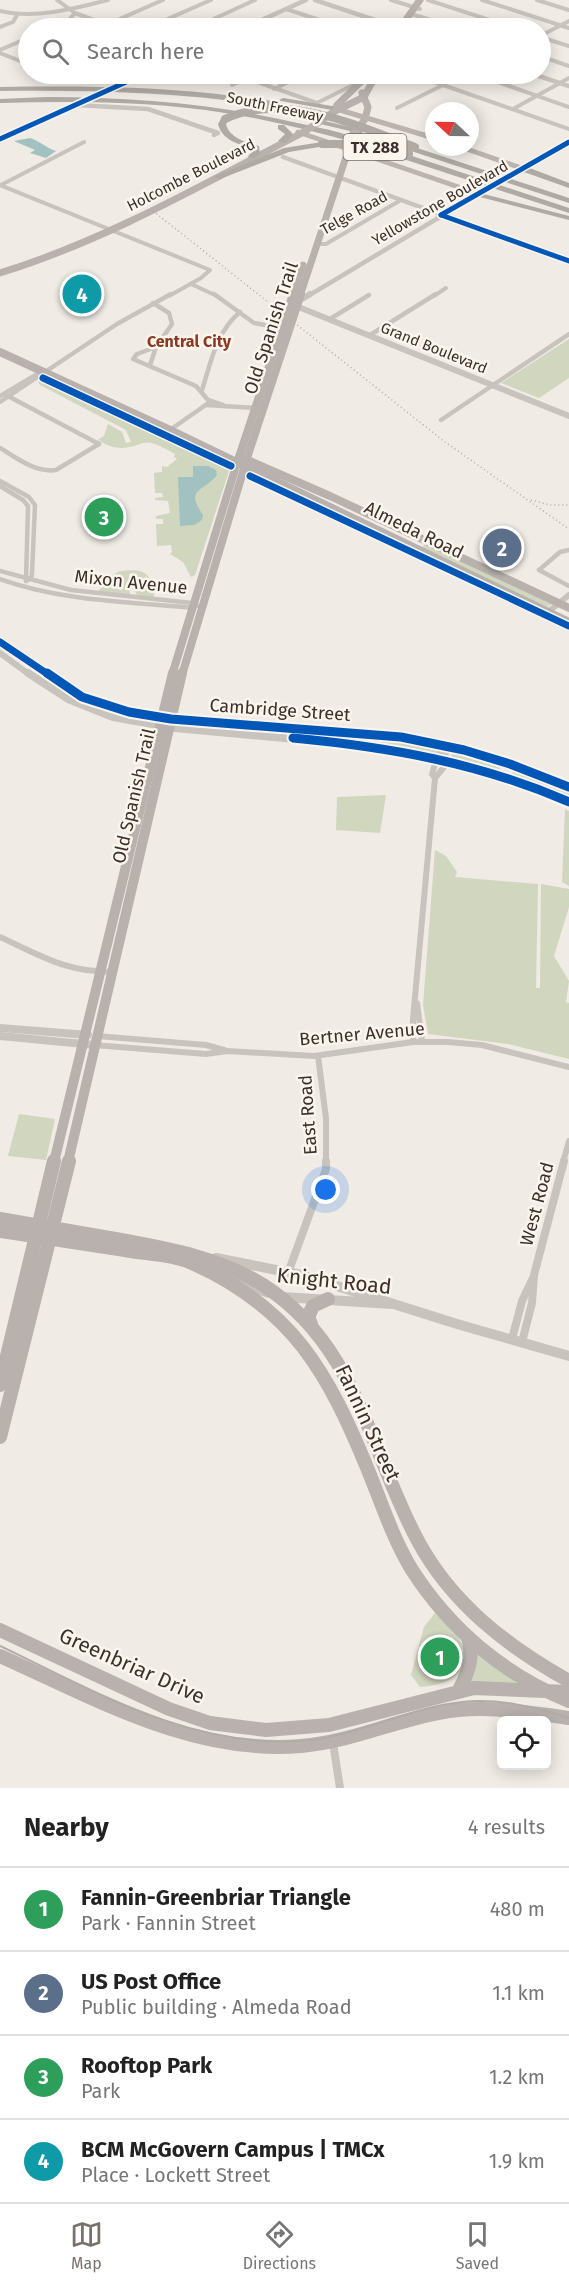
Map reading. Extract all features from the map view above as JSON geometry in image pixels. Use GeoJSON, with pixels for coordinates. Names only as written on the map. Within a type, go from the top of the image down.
{"type":"FeatureCollection","features":[{"type":"Feature","properties":{"kind":"highway","name":"South Freeway"},"geometry":{"type":"LineString","coordinates":[[0,89],[115,87],[196,93],[256,101],[338,119],[569,194]]}},
{"type":"Feature","properties":{"kind":"highway"},"geometry":{"type":"LineString","coordinates":[[196,93],[250,96],[333,108]]}},
{"type":"Feature","properties":{"kind":"highway"},"geometry":{"type":"LineString","coordinates":[[0,97],[114,95],[229,106],[276,114],[367,138],[569,203]]}},
{"type":"Feature","properties":{"kind":"highway","name":"South Freeway"},"geometry":{"type":"LineString","coordinates":[[0,97],[176,104],[234,111],[300,124],[569,211]]}},
{"type":"Feature","properties":{"kind":"highway"},"geometry":{"type":"LineString","coordinates":[[176,104],[301,132]]}},
{"type":"Feature","properties":{"kind":"highway"},"geometry":{"type":"LineString","coordinates":[[252,156],[257,152],[256,148],[235,140],[224,132],[222,124],[225,119],[243,110],[262,107],[281,108],[342,123],[416,147],[569,203]]}},
{"type":"Feature","properties":{"kind":"highway"},"geometry":{"type":"LineString","coordinates":[[281,127],[289,134],[286,140]]}},
{"type":"Feature","properties":{"kind":"highway"},"geometry":{"type":"LineString","coordinates":[[217,177],[287,150],[322,144],[369,144],[569,203]]}},
{"type":"Feature","properties":{"kind":"highway"},"geometry":{"type":"LineString","coordinates":[[522,170],[569,186]]}},
{"type":"Feature","properties":{"kind":"highway"},"geometry":{"type":"LineString","coordinates":[[482,192],[569,218]]}},
{"type":"Feature","properties":{"kind":"main road"},"geometry":{"type":"LineString","coordinates":[[412,18],[420,0]]}},
{"type":"Feature","properties":{"kind":"main road"},"geometry":{"type":"LineString","coordinates":[[409,18],[430,0]]}},
{"type":"Feature","properties":{"kind":"main road","name":"Holcombe Boulevard"},"geometry":{"type":"LineString","coordinates":[[110,229],[217,177],[301,132],[362,84]]}},
{"type":"Feature","properties":{"kind":"main road"},"geometry":{"type":"LineString","coordinates":[[368,118],[368,107],[364,97],[369,84]]}},
{"type":"Feature","properties":{"kind":"main road"},"geometry":{"type":"LineString","coordinates":[[374,84],[374,93]]}},
{"type":"Feature","properties":{"kind":"main road","name":"Holcombe Boulevard"},"geometry":{"type":"LineString","coordinates":[[333,108],[364,97]]}},
{"type":"Feature","properties":{"kind":"main road","name":"Old Spanish Trail"},"geometry":{"type":"LineString","coordinates":[[45,1232],[60,1138],[113,972],[165,723],[194,606],[343,156],[368,118],[374,103]]}},
{"type":"Feature","properties":{"kind":"main road"},"geometry":{"type":"LineString","coordinates":[[333,108],[425,135]]}},
{"type":"Feature","properties":{"kind":"main road"},"geometry":{"type":"LineString","coordinates":[[301,132],[482,192]]}},
{"type":"Feature","properties":{"kind":"main road"},"geometry":{"type":"LineString","coordinates":[[286,140],[313,137]]}},
{"type":"Feature","properties":{"kind":"main road","name":"Holcombe Boulevard"},"geometry":{"type":"LineString","coordinates":[[0,272],[64,253],[286,140]]}},
{"type":"Feature","properties":{"kind":"main road"},"geometry":{"type":"LineString","coordinates":[[332,143],[343,156],[358,152]]}},
{"type":"Feature","properties":{"kind":"main road"},"geometry":{"type":"LineString","coordinates":[[479,154],[522,170]]}},
{"type":"Feature","properties":{"kind":"main road","name":"Almeda Road"},"geometry":{"type":"LineString","coordinates":[[0,345],[45,371]]}},
{"type":"Feature","properties":{"kind":"main road","name":"Almeda Road"},"geometry":{"type":"LineString","coordinates":[[0,352],[173,428],[242,461],[319,504],[569,622]]}},
{"type":"Feature","properties":{"kind":"main road","name":"Almeda Road"},"geometry":{"type":"LineString","coordinates":[[242,461],[330,496],[569,608]]}},
{"type":"Feature","properties":{"kind":"main road"},"geometry":{"type":"LineString","coordinates":[[319,504],[330,496]]}},
{"type":"Feature","properties":{"kind":"main road"},"geometry":{"type":"LineString","coordinates":[[409,547],[419,538]]}},
{"type":"Feature","properties":{"kind":"main road","name":"Old Spanish Trail"},"geometry":{"type":"LineString","coordinates":[[0,1437],[12,1359],[45,1232],[73,1139],[101,971],[146,809]]}},
{"type":"Feature","properties":{"kind":"main road"},"geometry":{"type":"LineString","coordinates":[[60,1138],[73,1139]]}},
{"type":"Feature","properties":{"kind":"main road","name":"Fannin Street"},"geometry":{"type":"LineString","coordinates":[[0,1219],[45,1232],[197,1260],[235,1271],[281,1297],[311,1324],[330,1348],[356,1395],[400,1502],[434,1567],[458,1597],[496,1635],[569,1681]]}},
{"type":"Feature","properties":{"kind":"main road","name":"Fannin Street"},"geometry":{"type":"LineString","coordinates":[[0,1231],[45,1232]]}},
{"type":"Feature","properties":{"kind":"main road","name":"Fannin Street"},"geometry":{"type":"LineString","coordinates":[[197,1260],[266,1310],[292,1333],[312,1356],[338,1401],[411,1568],[435,1600],[492,1658],[541,1690],[569,1701]]}},
{"type":"Feature","properties":{"kind":"main road"},"geometry":{"type":"LineString","coordinates":[[311,1324],[308,1317],[313,1306],[328,1299]]}},
{"type":"Feature","properties":{"kind":"main road"},"geometry":{"type":"LineString","coordinates":[[312,1356],[330,1348]]}},
{"type":"Feature","properties":{"kind":"main road","name":"Old Spanish Trail"},"geometry":{"type":"LineString","coordinates":[[0,1384],[12,1359]]}},
{"type":"Feature","properties":{"kind":"main road","name":"Greenbriar Drive"},"geometry":{"type":"LineString","coordinates":[[0,1630],[169,1709],[210,1723],[266,1730],[329,1725],[459,1690],[508,1688],[569,1692]]}},
{"type":"Feature","properties":{"kind":"main road"},"geometry":{"type":"LineString","coordinates":[[459,1690],[472,1666],[472,1650],[468,1636]]}},
{"type":"Feature","properties":{"kind":"main road"},"geometry":{"type":"LineString","coordinates":[[0,1656],[142,1720],[218,1744],[258,1747],[333,1743],[447,1711],[467,1709],[512,1710],[569,1718]]}},
{"type":"Feature","properties":{"kind":"street"},"geometry":{"type":"LineString","coordinates":[[57,0],[68,10],[88,18]]}},
{"type":"Feature","properties":{"kind":"street"},"geometry":{"type":"LineString","coordinates":[[0,11],[16,15],[68,10],[108,0]]}},
{"type":"Feature","properties":{"kind":"street"},"geometry":{"type":"LineString","coordinates":[[123,18],[163,0]]}},
{"type":"Feature","properties":{"kind":"street"},"geometry":{"type":"LineString","coordinates":[[170,18],[211,0]]}},
{"type":"Feature","properties":{"kind":"street"},"geometry":{"type":"LineString","coordinates":[[216,18],[255,0]]}},
{"type":"Feature","properties":{"kind":"street"},"geometry":{"type":"LineString","coordinates":[[267,18],[306,0]]}},
{"type":"Feature","properties":{"kind":"street"},"geometry":{"type":"LineString","coordinates":[[315,0],[370,18]]}},
{"type":"Feature","properties":{"kind":"street"},"geometry":{"type":"LineString","coordinates":[[391,0],[433,18]]}},
{"type":"Feature","properties":{"kind":"street"},"geometry":{"type":"LineString","coordinates":[[430,0],[484,18]]}},
{"type":"Feature","properties":{"kind":"street"},"geometry":{"type":"LineString","coordinates":[[482,0],[538,18]]}},
{"type":"Feature","properties":{"kind":"street"},"geometry":{"type":"LineString","coordinates":[[537,0],[569,10]]}},
{"type":"Feature","properties":{"kind":"street"},"geometry":{"type":"LineString","coordinates":[[286,9],[313,18]]}},
{"type":"Feature","properties":{"kind":"street"},"geometry":{"type":"LineString","coordinates":[[71,18],[75,13]]}},
{"type":"Feature","properties":{"kind":"street"},"geometry":{"type":"LineString","coordinates":[[0,27],[13,22],[16,15]]}},
{"type":"Feature","properties":{"kind":"street"},"geometry":{"type":"LineString","coordinates":[[551,30],[569,21]]}},
{"type":"Feature","properties":{"kind":"street"},"geometry":{"type":"LineString","coordinates":[[551,22],[569,28]]}},
{"type":"Feature","properties":{"kind":"street"},"geometry":{"type":"LineString","coordinates":[[551,40],[569,46]]}},
{"type":"Feature","properties":{"kind":"street"},"geometry":{"type":"LineString","coordinates":[[0,51],[18,43]]}},
{"type":"Feature","properties":{"kind":"street"},"geometry":{"type":"LineString","coordinates":[[0,51],[18,60]]}},
{"type":"Feature","properties":{"kind":"street"},"geometry":{"type":"LineString","coordinates":[[551,60],[569,66]]}},
{"type":"Feature","properties":{"kind":"street"},"geometry":{"type":"LineString","coordinates":[[513,110],[569,78]]}},
{"type":"Feature","properties":{"kind":"street"},"geometry":{"type":"LineString","coordinates":[[551,80],[569,86]]}},
{"type":"Feature","properties":{"kind":"street"},"geometry":{"type":"LineString","coordinates":[[0,139],[121,84]]}},
{"type":"Feature","properties":{"kind":"street"},"geometry":{"type":"LineString","coordinates":[[261,84],[316,103],[355,84]]}},
{"type":"Feature","properties":{"kind":"street"},"geometry":{"type":"LineString","coordinates":[[274,89],[284,84]]}},
{"type":"Feature","properties":{"kind":"street"},"geometry":{"type":"LineString","coordinates":[[439,84],[569,129]]}},
{"type":"Feature","properties":{"kind":"street"},"geometry":{"type":"LineString","coordinates":[[503,84],[569,107]]}},
{"type":"Feature","properties":{"kind":"street"},"geometry":{"type":"LineString","coordinates":[[397,108],[443,85]]}},
{"type":"Feature","properties":{"kind":"street"},"geometry":{"type":"LineString","coordinates":[[343,91],[352,93]]}},
{"type":"Feature","properties":{"kind":"street"},"geometry":{"type":"LineString","coordinates":[[77,104],[147,109],[218,134],[214,135]]}},
{"type":"Feature","properties":{"kind":"street"},"geometry":{"type":"LineString","coordinates":[[1,185],[84,142]]}},
{"type":"Feature","properties":{"kind":"street","name":"Yellowstone Boulevard"},"geometry":{"type":"LineString","coordinates":[[296,303],[322,285],[569,142]]}},
{"type":"Feature","properties":{"kind":"street"},"geometry":{"type":"LineString","coordinates":[[283,157],[569,261]]}},
{"type":"Feature","properties":{"kind":"street"},"geometry":{"type":"LineString","coordinates":[[0,402],[5,396],[153,303],[208,274],[210,270],[1,185]]}},
{"type":"Feature","properties":{"kind":"street","name":"Telge Road"},"geometry":{"type":"LineString","coordinates":[[314,247],[326,244],[401,200]]}},
{"type":"Feature","properties":{"kind":"street"},"geometry":{"type":"LineString","coordinates":[[190,284],[222,298],[254,323],[286,329]]}},
{"type":"Feature","properties":{"kind":"street","name":"Yellowstone Boulevard"},"geometry":{"type":"LineString","coordinates":[[300,286],[322,285]]}},
{"type":"Feature","properties":{"kind":"street"},"geometry":{"type":"LineString","coordinates":[[370,335],[446,288]]}},
{"type":"Feature","properties":{"kind":"street"},"geometry":{"type":"LineString","coordinates":[[330,319],[369,295]]}},
{"type":"Feature","properties":{"kind":"street"},"geometry":{"type":"LineString","coordinates":[[150,365],[156,347],[170,327],[172,320],[168,312],[153,303]]}},
{"type":"Feature","properties":{"kind":"street","name":"Grand Boulevard"},"geometry":{"type":"LineString","coordinates":[[296,303],[569,416]]}},
{"type":"Feature","properties":{"kind":"street"},"geometry":{"type":"LineString","coordinates":[[206,404],[202,390],[220,332],[231,318],[240,312]]}},
{"type":"Feature","properties":{"kind":"street"},"geometry":{"type":"LineString","coordinates":[[441,420],[569,334]]}},
{"type":"Feature","properties":{"kind":"street"},"geometry":{"type":"LineString","coordinates":[[156,347],[134,356],[136,361],[189,382],[202,390]]}},
{"type":"Feature","properties":{"kind":"street"},"geometry":{"type":"LineString","coordinates":[[189,382],[206,379]]}},
{"type":"Feature","properties":{"kind":"street"},"geometry":{"type":"LineString","coordinates":[[0,448],[46,472],[56,470],[99,444],[5,396]]}},
{"type":"Feature","properties":{"kind":"street"},"geometry":{"type":"LineString","coordinates":[[173,428],[206,404],[260,408]]}},
{"type":"Feature","properties":{"kind":"street"},"geometry":{"type":"LineString","coordinates":[[0,481],[29,497],[35,505],[32,574],[24,584]]}},
{"type":"Feature","properties":{"kind":"street"},"geometry":{"type":"LineString","coordinates":[[0,486],[23,500],[28,506],[24,584]]}},
{"type":"Feature","properties":{"kind":"street"},"geometry":{"type":"LineString","coordinates":[[568,584],[539,570],[562,550],[569,550]]}},
{"type":"Feature","properties":{"kind":"street"},"geometry":{"type":"LineString","coordinates":[[15,577],[24,575],[26,569]]}},
{"type":"Feature","properties":{"kind":"street","name":"Mixon Avenue"},"geometry":{"type":"LineString","coordinates":[[0,571],[15,577],[24,584]]}},
{"type":"Feature","properties":{"kind":"street","name":"Mixon Avenue"},"geometry":{"type":"LineString","coordinates":[[0,579],[69,597],[194,606]]}},
{"type":"Feature","properties":{"kind":"street"},"geometry":{"type":"LineString","coordinates":[[548,612],[569,594]]}},
{"type":"Feature","properties":{"kind":"street","name":"Cambridge Street"},"geometry":{"type":"LineString","coordinates":[[0,642],[82,697],[165,723],[383,734],[447,745],[510,764],[569,787]]}},
{"type":"Feature","properties":{"kind":"street","name":"Cambridge Street"},"geometry":{"type":"LineString","coordinates":[[0,653],[75,703],[118,718],[381,746],[447,759],[504,775],[569,802]]}},
{"type":"Feature","properties":{"kind":"street"},"geometry":{"type":"LineString","coordinates":[[75,703],[82,697]]}},
{"type":"Feature","properties":{"kind":"street"},"geometry":{"type":"LineString","coordinates":[[335,742],[336,731]]}},
{"type":"Feature","properties":{"kind":"street"},"geometry":{"type":"LineString","coordinates":[[413,1042],[412,1027],[435,778],[432,774],[437,757],[447,745]]}},
{"type":"Feature","properties":{"kind":"street"},"geometry":{"type":"LineString","coordinates":[[435,778],[439,776],[447,759],[447,745]]}},
{"type":"Feature","properties":{"kind":"street"},"geometry":{"type":"LineString","coordinates":[[504,775],[510,764]]}},
{"type":"Feature","properties":{"kind":"street"},"geometry":{"type":"LineString","coordinates":[[0,937],[66,968],[90,972],[113,972]]}},
{"type":"Feature","properties":{"kind":"street"},"geometry":{"type":"LineString","coordinates":[[416,1001],[422,1041]]}},
{"type":"Feature","properties":{"kind":"street","name":"Bertner Avenue"},"geometry":{"type":"LineString","coordinates":[[0,1028],[206,1054],[227,1051],[318,1056],[422,1041],[482,1046],[569,1067]]}},
{"type":"Feature","properties":{"kind":"street","name":"Bertner Avenue"},"geometry":{"type":"LineString","coordinates":[[0,1036],[90,1040]]}},
{"type":"Feature","properties":{"kind":"street","name":"East Road"},"geometry":{"type":"LineString","coordinates":[[288,1273],[326,1169],[326,1118],[318,1056]]}},
{"type":"Feature","properties":{"kind":"street","name":"West Road"},"geometry":{"type":"LineString","coordinates":[[512,1339],[522,1301],[534,1275],[569,1141]]}},
{"type":"Feature","properties":{"kind":"street","name":"Knight Road"},"geometry":{"type":"LineString","coordinates":[[197,1260],[239,1261],[371,1294],[569,1356]]}},
{"type":"Feature","properties":{"kind":"street","name":"West Road"},"geometry":{"type":"LineString","coordinates":[[522,1342],[532,1303],[534,1275]]}},
{"type":"Feature","properties":{"kind":"street","name":"Knight Road"},"geometry":{"type":"LineString","coordinates":[[281,1297],[407,1306]]}},
{"type":"Feature","properties":{"kind":"street"},"geometry":{"type":"LineString","coordinates":[[333,1743],[340,1788]]}},
{"type":"Feature","properties":{"kind":"green space"},"geometry":{"type":"Polygon","coordinates":[[[569,339],[569,378],[539,398],[501,383],[569,339]]]}},
{"type":"Feature","properties":{"kind":"green space"},"geometry":{"type":"Polygon","coordinates":[[[42,380],[230,468],[195,575],[191,577],[183,562],[170,554],[171,545],[157,546],[156,524],[163,524],[163,519],[156,519],[156,516],[170,513],[168,501],[155,500],[155,498],[163,497],[162,493],[155,493],[154,473],[162,472],[162,466],[167,467],[177,459],[174,457],[175,454],[147,442],[121,448],[104,444],[98,440],[104,436],[108,424],[122,432],[126,443],[131,442],[126,430],[40,385],[38,382],[42,380]]]}},
{"type":"Feature","properties":{"kind":"green space"},"geometry":{"type":"Polygon","coordinates":[[[97,500],[111,508],[111,534],[97,526],[97,500]]]}},
{"type":"Feature","properties":{"kind":"green space"},"geometry":{"type":"Polygon","coordinates":[[[426,544],[552,604],[547,607],[419,549],[426,544]]]}},
{"type":"Feature","properties":{"kind":"green space"},"geometry":{"type":"Polygon","coordinates":[[[135,570],[146,574],[152,582],[154,598],[138,597],[135,591],[134,574],[129,574],[130,595],[100,593],[106,578],[120,571],[135,570]]]}},
{"type":"Feature","properties":{"kind":"green space"},"geometry":{"type":"Polygon","coordinates":[[[342,735],[392,738],[439,748],[438,753],[434,754],[342,738],[342,735]]]}},
{"type":"Feature","properties":{"kind":"green space"},"geometry":{"type":"Polygon","coordinates":[[[452,751],[497,763],[501,766],[500,769],[451,758],[452,751]]]}},
{"type":"Feature","properties":{"kind":"green space"},"geometry":{"type":"Polygon","coordinates":[[[522,771],[569,790],[569,797],[520,779],[512,773],[522,771]]]}},
{"type":"Feature","properties":{"kind":"green space"},"geometry":{"type":"Polygon","coordinates":[[[386,795],[380,833],[336,830],[337,797],[386,795]]]}},
{"type":"Feature","properties":{"kind":"green space"},"geometry":{"type":"Polygon","coordinates":[[[565,809],[569,811],[569,886],[562,882],[565,809]]]}},
{"type":"Feature","properties":{"kind":"green space"},"geometry":{"type":"Polygon","coordinates":[[[435,850],[446,856],[457,872],[455,877],[538,884],[536,988],[540,988],[541,884],[569,889],[569,907],[554,956],[569,981],[566,1002],[569,1003],[569,1059],[508,1044],[428,1034],[423,1005],[435,850]]]}},
{"type":"Feature","properties":{"kind":"green space"},"geometry":{"type":"Polygon","coordinates":[[[19,1114],[55,1119],[46,1160],[8,1156],[19,1114]]]}},
{"type":"Feature","properties":{"kind":"green space"},"geometry":{"type":"Polygon","coordinates":[[[435,1613],[459,1638],[465,1653],[465,1662],[462,1669],[448,1680],[420,1687],[411,1675],[424,1627],[435,1613]]]}},
{"type":"Feature","properties":{"kind":"green space"},"geometry":{"type":"Polygon","coordinates":[[[476,1653],[516,1680],[516,1683],[471,1684],[469,1681],[476,1653]]]}},
{"type":"Feature","properties":{"kind":"water"},"geometry":{"type":"Polygon","coordinates":[[[30,138],[56,151],[46,158],[30,153],[35,150],[14,141],[30,138]]]}},
{"type":"Feature","properties":{"kind":"water"},"geometry":{"type":"Polygon","coordinates":[[[193,466],[208,466],[216,470],[217,475],[196,495],[195,500],[203,515],[202,520],[194,525],[180,526],[178,477],[193,477],[193,466]]]}},
{"type":"Feature","properties":{"kind":"tram line"},"geometry":{"type":"LineString","coordinates":[[0,1646],[107,1698],[144,1713],[182,1726],[259,1741],[320,1739],[421,1710],[462,1702],[489,1701],[516,1704],[569,1718]]}},
{"type":"Feature","properties":{"kind":"railway"},"geometry":{"type":"LineString","coordinates":[[153,211],[445,442],[569,529]]}},
{"type":"Feature","properties":{"kind":"railway"},"geometry":{"type":"LineString","coordinates":[[531,500],[550,505],[569,505]]}},
{"type":"Feature","properties":{"kind":"cycle path"},"geometry":{"type":"LineString","coordinates":[[0,139],[122,84]]}},
{"type":"Feature","properties":{"kind":"cycle path"},"geometry":{"type":"LineString","coordinates":[[441,215],[569,142]]}},
{"type":"Feature","properties":{"kind":"cycle path"},"geometry":{"type":"LineString","coordinates":[[441,215],[569,261]]}},
{"type":"Feature","properties":{"kind":"cycle path"},"geometry":{"type":"LineString","coordinates":[[43,378],[231,466]]}},
{"type":"Feature","properties":{"kind":"cycle path"},"geometry":{"type":"LineString","coordinates":[[250,476],[569,626]]}},
{"type":"Feature","properties":{"kind":"cycle path"},"geometry":{"type":"LineString","coordinates":[[0,642],[82,697],[129,712],[171,719],[401,737],[464,750],[510,764],[569,787]]}},
{"type":"Feature","properties":{"kind":"cycle path"},"geometry":{"type":"LineString","coordinates":[[293,738],[364,745],[434,757],[503,775],[569,802]]}},
{"type":"Feature","properties":{"kind":"place","name":"BCM McGovern Campus | TMCx"},"geometry":{"type":"Point","coordinates":[82,294]}},
{"type":"Feature","properties":{"kind":"place","name":"Rooftop Park"},"geometry":{"type":"Point","coordinates":[104,517]}},
{"type":"Feature","properties":{"kind":"place","name":"US Post Office"},"geometry":{"type":"Point","coordinates":[502,548]}},
{"type":"Feature","properties":{"kind":"place","name":"Fannin-Greenbriar Triangle"},"geometry":{"type":"Point","coordinates":[440,1657]}},
{"type":"Feature","properties":{"kind":"district","name":"Central City"},"geometry":{"type":"Point","coordinates":[189,341]}}]}
